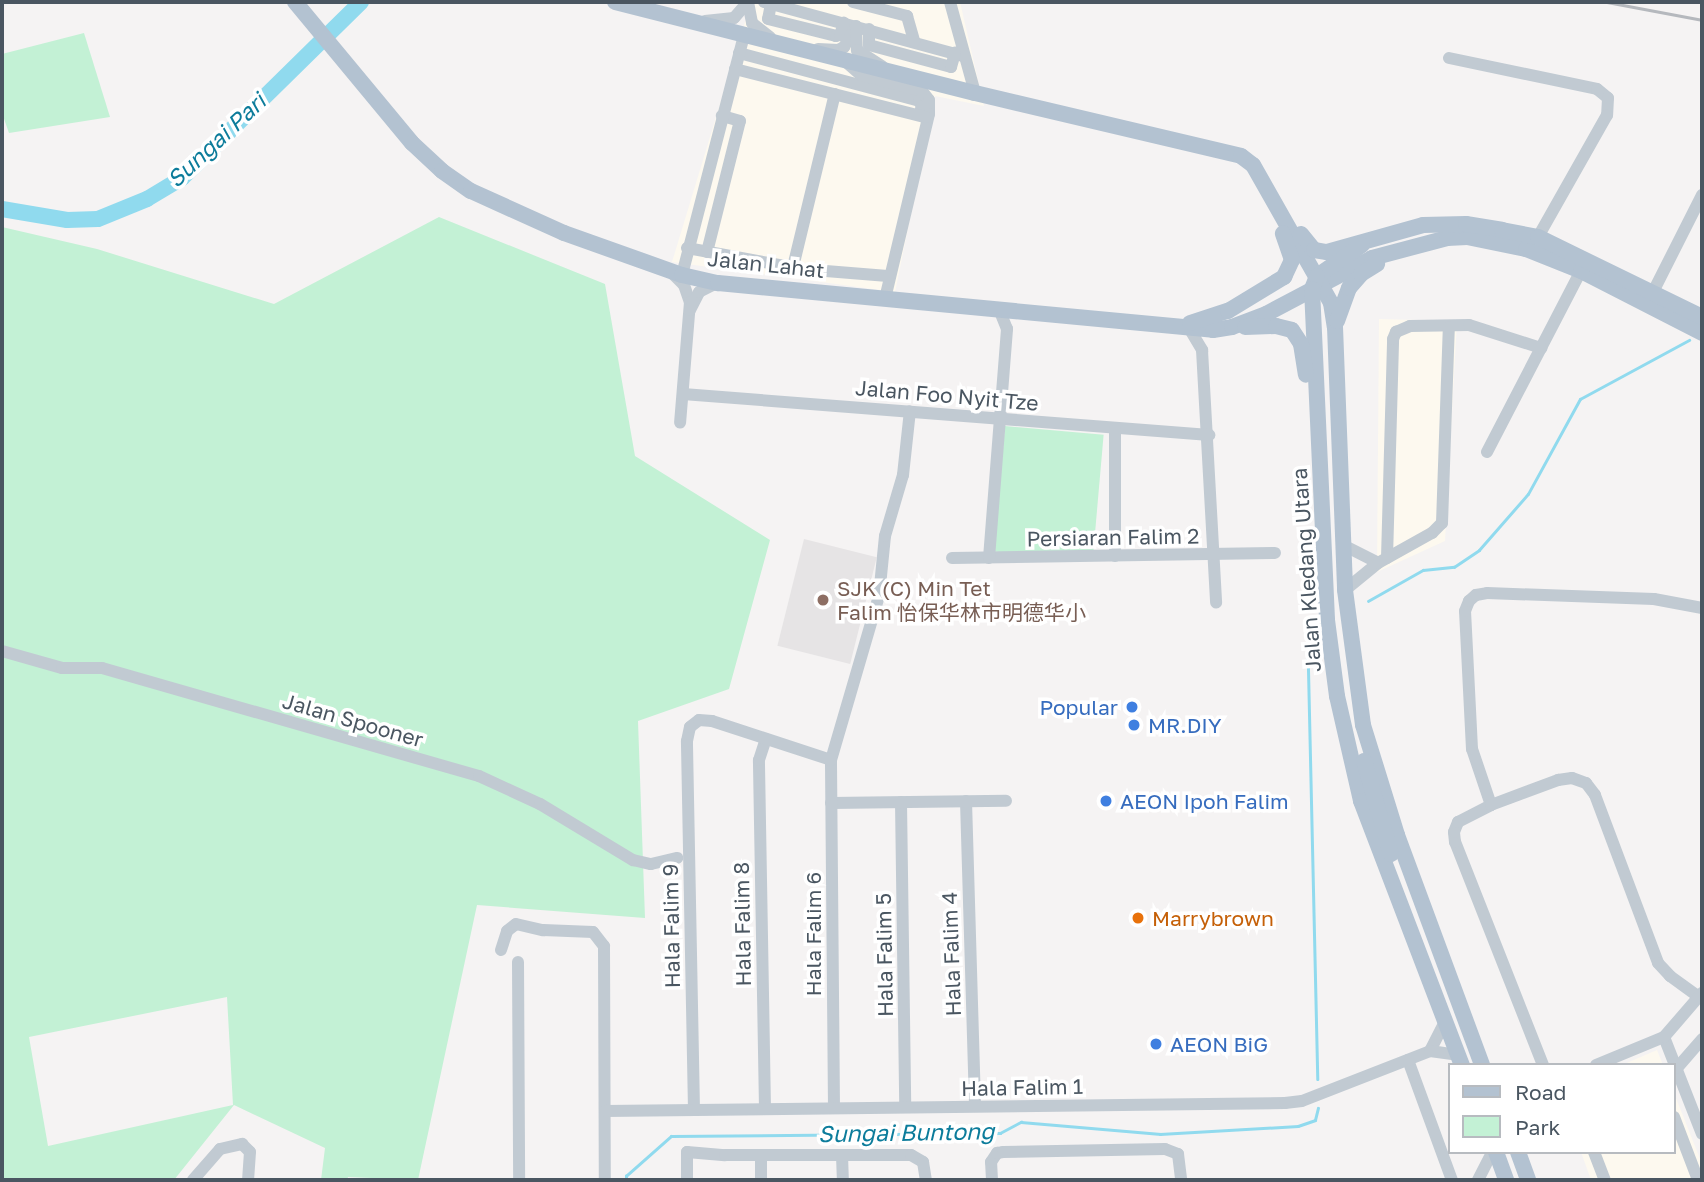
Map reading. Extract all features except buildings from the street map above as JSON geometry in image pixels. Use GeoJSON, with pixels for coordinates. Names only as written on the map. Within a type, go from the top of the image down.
{"type":"FeatureCollection","features":[{"type":"Feature","properties":{"kind":"main road","name":"Jalan Lahat"},"geometry":{"type":"LineString","coordinates":[[295,2],[412,143],[442,171],[471,191],[564,233],[676,274],[718,283],[1181,327],[1226,328],[1266,314],[1317,283],[1372,258],[1447,237],[1499,242],[1581,271],[1702,333]]}},
{"type":"Feature","properties":{"kind":"main road"},"geometry":{"type":"LineString","coordinates":[[303,2],[327,38]]}},
{"type":"Feature","properties":{"kind":"main road"},"geometry":{"type":"LineString","coordinates":[[618,2],[975,93],[1241,156],[1253,165],[1317,283],[1362,245]]}},
{"type":"Feature","properties":{"kind":"main road"},"geometry":{"type":"LineString","coordinates":[[1263,182],[1314,250],[1327,252],[1362,245],[1406,228],[1445,223],[1489,227],[1538,237],[1702,317]]}},
{"type":"Feature","properties":{"kind":"main road"},"geometry":{"type":"LineString","coordinates":[[1181,327],[1228,311],[1272,286],[1290,269],[1290,247],[1273,212],[1263,182]]}},
{"type":"Feature","properties":{"kind":"main road"},"geometry":{"type":"LineString","coordinates":[[1315,380],[1321,323],[1327,321],[1335,327],[1345,297],[1355,280],[1406,247]]}},
{"type":"Feature","properties":{"kind":"main road","name":"Jalan Kledang Utara"},"geometry":{"type":"LineString","coordinates":[[1317,283],[1331,303],[1335,327],[1345,590],[1363,725],[1397,835],[1481,1062]]}},
{"type":"Feature","properties":{"kind":"main road","name":"Jalan Kledang Utara"},"geometry":{"type":"LineString","coordinates":[[1317,283],[1315,380],[1327,620],[1338,696],[1362,801],[1376,844],[1460,1060]]}},
{"type":"Feature","properties":{"kind":"main road"},"geometry":{"type":"LineString","coordinates":[[1226,328],[1276,326],[1292,330],[1301,344],[1307,383],[1317,415]]}},
{"type":"Feature","properties":{"kind":"main road"},"geometry":{"type":"LineString","coordinates":[[1495,1154],[1506,1180]]}},
{"type":"Feature","properties":{"kind":"main road"},"geometry":{"type":"LineString","coordinates":[[1519,1154],[1528,1180]]}},
{"type":"Feature","properties":{"kind":"street"},"geometry":{"type":"LineString","coordinates":[[694,22],[734,19],[748,2]]}},
{"type":"Feature","properties":{"kind":"street"},"geometry":{"type":"LineString","coordinates":[[748,2],[756,29],[782,44]]}},
{"type":"Feature","properties":{"kind":"street"},"geometry":{"type":"LineString","coordinates":[[853,2],[907,16],[914,41]]}},
{"type":"Feature","properties":{"kind":"street"},"geometry":{"type":"LineString","coordinates":[[950,2],[959,54],[975,93]]}},
{"type":"Feature","properties":{"kind":"street"},"geometry":{"type":"LineString","coordinates":[[856,26],[836,36],[768,19],[768,3],[816,8],[856,26],[959,54]]}},
{"type":"Feature","properties":{"kind":"street"},"geometry":{"type":"LineString","coordinates":[[856,26],[869,45],[951,67],[959,54]]}},
{"type":"Feature","properties":{"kind":"street"},"geometry":{"type":"LineString","coordinates":[[811,52],[822,47],[838,50],[844,47],[856,26]]}},
{"type":"Feature","properties":{"kind":"street"},"geometry":{"type":"LineString","coordinates":[[856,26],[857,50],[864,57],[879,61],[885,70]]}},
{"type":"Feature","properties":{"kind":"street"},"geometry":{"type":"LineString","coordinates":[[680,423],[690,311],[687,293],[676,274],[687,248],[744,35]]}},
{"type":"Feature","properties":{"kind":"street"},"geometry":{"type":"LineString","coordinates":[[739,54],[919,101],[923,117]]}},
{"type":"Feature","properties":{"kind":"street"},"geometry":{"type":"LineString","coordinates":[[1449,58],[1597,89],[1608,98],[1607,115],[1538,237]]}},
{"type":"Feature","properties":{"kind":"street"},"geometry":{"type":"LineString","coordinates":[[843,60],[861,75],[922,91],[929,100],[923,117],[885,298]]}},
{"type":"Feature","properties":{"kind":"street"},"geometry":{"type":"LineString","coordinates":[[735,69],[923,117]]}},
{"type":"Feature","properties":{"kind":"street"},"geometry":{"type":"LineString","coordinates":[[793,267],[835,94]]}},
{"type":"Feature","properties":{"kind":"street"},"geometry":{"type":"LineString","coordinates":[[707,252],[740,121],[722,116]]}},
{"type":"Feature","properties":{"kind":"street"},"geometry":{"type":"LineString","coordinates":[[1653,292],[1702,195]]}},
{"type":"Feature","properties":{"kind":"street"},"geometry":{"type":"LineString","coordinates":[[687,248],[793,267],[888,276]]}},
{"type":"Feature","properties":{"kind":"street"},"geometry":{"type":"LineString","coordinates":[[1487,452],[1581,271]]}},
{"type":"Feature","properties":{"kind":"street"},"geometry":{"type":"LineString","coordinates":[[690,311],[699,292],[718,283]]}},
{"type":"Feature","properties":{"kind":"street"},"geometry":{"type":"LineString","coordinates":[[989,558],[1007,329],[999,309]]}},
{"type":"Feature","properties":{"kind":"street"},"geometry":{"type":"LineString","coordinates":[[1007,329],[1022,312]]}},
{"type":"Feature","properties":{"kind":"street"},"geometry":{"type":"LineString","coordinates":[[1383,560],[1393,339],[1402,327],[1469,325],[1541,348]]}},
{"type":"Feature","properties":{"kind":"street"},"geometry":{"type":"LineString","coordinates":[[1181,327],[1197,336],[1202,349],[1209,435],[1216,603]]}},
{"type":"Feature","properties":{"kind":"street"},"geometry":{"type":"LineString","coordinates":[[1345,590],[1383,560],[1433,533],[1442,523],[1449,327]]}},
{"type":"Feature","properties":{"kind":"street"},"geometry":{"type":"LineString","coordinates":[[1202,349],[1226,328]]}},
{"type":"Feature","properties":{"kind":"street","name":"Jalan Foo Nyit Tze"},"geometry":{"type":"LineString","coordinates":[[683,394],[1209,435]]}},
{"type":"Feature","properties":{"kind":"street","name":"Hala Falim 6"},"geometry":{"type":"LineString","coordinates":[[834,1108],[831,760],[881,586],[885,536],[903,475],[910,411]]}},
{"type":"Feature","properties":{"kind":"street"},"geometry":{"type":"LineString","coordinates":[[1115,429],[1115,556]]}},
{"type":"Feature","properties":{"kind":"street"},"geometry":{"type":"LineString","coordinates":[[1343,545],[1383,560]]}},
{"type":"Feature","properties":{"kind":"street","name":"Persiaran Falim 2"},"geometry":{"type":"LineString","coordinates":[[952,558],[1275,553]]}},
{"type":"Feature","properties":{"kind":"street"},"geometry":{"type":"LineString","coordinates":[[1491,804],[1472,749],[1465,611],[1469,601],[1476,595],[1487,593],[1654,599],[1702,608]]}},
{"type":"Feature","properties":{"kind":"street","name":"Jalan Spooner"},"geometry":{"type":"LineString","coordinates":[[2,651],[62,668],[102,668],[479,776],[540,804],[633,860],[651,864],[677,858]]}},
{"type":"Feature","properties":{"kind":"street","name":"Hala Falim 9"},"geometry":{"type":"LineString","coordinates":[[694,1110],[687,741],[690,727],[699,720],[712,720],[766,739]]}},
{"type":"Feature","properties":{"kind":"street"},"geometry":{"type":"LineString","coordinates":[[766,739],[831,760]]}},
{"type":"Feature","properties":{"kind":"street","name":"Hala Falim 8"},"geometry":{"type":"LineString","coordinates":[[765,1109],[759,760],[766,739]]}},
{"type":"Feature","properties":{"kind":"street"},"geometry":{"type":"LineString","coordinates":[[1542,1063],[1455,842],[1454,832],[1458,822],[1491,804],[1558,780],[1572,778],[1586,783],[1595,795],[1658,963],[1670,976],[1701,995],[1664,1037],[1601,1063]]}},
{"type":"Feature","properties":{"kind":"street"},"geometry":{"type":"LineString","coordinates":[[831,803],[1006,800]]}},
{"type":"Feature","properties":{"kind":"street","name":"Hala Falim 4"},"geometry":{"type":"LineString","coordinates":[[965,801],[975,1107]]}},
{"type":"Feature","properties":{"kind":"street","name":"Hala Falim 5"},"geometry":{"type":"LineString","coordinates":[[901,802],[905,1107]]}},
{"type":"Feature","properties":{"kind":"street"},"geometry":{"type":"LineString","coordinates":[[501,950],[507,930],[516,924],[543,930],[597,934],[604,946],[605,1180]]}},
{"type":"Feature","properties":{"kind":"street"},"geometry":{"type":"LineString","coordinates":[[518,962],[519,1180]]}},
{"type":"Feature","properties":{"kind":"street"},"geometry":{"type":"LineString","coordinates":[[1445,1021],[1430,1051],[1460,1060]]}},
{"type":"Feature","properties":{"kind":"street"},"geometry":{"type":"LineString","coordinates":[[1664,1037],[1676,1063]]}},
{"type":"Feature","properties":{"kind":"street"},"geometry":{"type":"LineString","coordinates":[[1678,1068],[1702,1040]]}},
{"type":"Feature","properties":{"kind":"street","name":"Hala Falim 1"},"geometry":{"type":"LineString","coordinates":[[605,1111],[1285,1103],[1302,1101],[1430,1051]]}},
{"type":"Feature","properties":{"kind":"street"},"geometry":{"type":"LineString","coordinates":[[1408,1060],[1452,1180]]}},
{"type":"Feature","properties":{"kind":"street"},"geometry":{"type":"LineString","coordinates":[[1676,1064],[1702,1134]]}},
{"type":"Feature","properties":{"kind":"street"},"geometry":{"type":"LineString","coordinates":[[1676,1122],[1698,1180]]}},
{"type":"Feature","properties":{"kind":"street"},"geometry":{"type":"LineString","coordinates":[[193,1180],[220,1149],[242,1144],[250,1152],[248,1180]]}},
{"type":"Feature","properties":{"kind":"street"},"geometry":{"type":"LineString","coordinates":[[992,1180],[991,1162],[997,1153],[1165,1149],[1178,1154],[1181,1180]]}},
{"type":"Feature","properties":{"kind":"street"},"geometry":{"type":"LineString","coordinates":[[687,1175],[687,1152],[911,1155],[923,1162],[926,1180]]}},
{"type":"Feature","properties":{"kind":"street"},"geometry":{"type":"LineString","coordinates":[[1478,1180],[1493,1154]]}},
{"type":"Feature","properties":{"kind":"street"},"geometry":{"type":"LineString","coordinates":[[1595,1154],[1605,1180]]}},
{"type":"Feature","properties":{"kind":"street"},"geometry":{"type":"LineString","coordinates":[[761,1155],[761,1180]]}},
{"type":"Feature","properties":{"kind":"street"},"geometry":{"type":"LineString","coordinates":[[842,1155],[843,1180]]}},
{"type":"Feature","properties":{"kind":"shaded area"},"geometry":{"type":"Polygon","coordinates":[[[751,2],[960,2],[984,106],[935,96],[895,292],[672,262],[751,2]]]}},
{"type":"Feature","properties":{"kind":"shaded area"},"geometry":{"type":"Polygon","coordinates":[[[1379,319],[1457,321],[1445,541],[1377,572],[1379,319]]]}},
{"type":"Feature","properties":{"kind":"shaded area","name":"SJK (C) Min Tet Falim 怡保华林市明德华小"},"geometry":{"type":"Polygon","coordinates":[[[804,539],[877,557],[850,664],[777,646],[804,539]]]}},
{"type":"Feature","properties":{"kind":"shaded area"},"geometry":{"type":"Polygon","coordinates":[[[1657,1050],[1662,1063],[1627,1063],[1657,1050]]]}},
{"type":"Feature","properties":{"kind":"shaded area"},"geometry":{"type":"Polygon","coordinates":[[[1676,1098],[1702,1164],[1702,1180],[1591,1180],[1582,1154],[1676,1154],[1676,1098]]]}},
{"type":"Feature","properties":{"kind":"green space"},"geometry":{"type":"Polygon","coordinates":[[[84,33],[110,117],[9,133],[2,113],[2,54],[84,33]]]}},
{"type":"Feature","properties":{"kind":"green space"},"geometry":{"type":"Polygon","coordinates":[[[439,217],[605,284],[635,456],[770,540],[729,689],[638,721],[645,918],[477,905],[418,1180],[348,1177],[347,1180],[321,1180],[325,1148],[234,1105],[174,1180],[2,1180],[2,227],[97,249],[274,304],[439,217]],[[227,997],[29,1037],[48,1146],[233,1105],[227,997]]]}},
{"type":"Feature","properties":{"kind":"green space"},"geometry":{"type":"Polygon","coordinates":[[[1005,426],[1104,435],[1093,560],[994,552],[1005,426]]]}},
{"type":"Feature","properties":{"kind":"waterway","name":"Sungai Pari"},"geometry":{"type":"LineString","coordinates":[[2,209],[67,220],[98,219],[147,199],[182,178],[361,2]]}},
{"type":"Feature","properties":{"kind":"waterway","name":"Sungai Buntong"},"geometry":{"type":"LineString","coordinates":[[1368,601],[1423,570],[1454,567],[1479,550],[1528,494],[1580,399],[1689,340]]}},
{"type":"Feature","properties":{"kind":"waterway","name":"Sungai Buntong"},"geometry":{"type":"LineString","coordinates":[[1308,648],[1318,1079]]}},
{"type":"Feature","properties":{"kind":"waterway","name":"Sungai Buntong"},"geometry":{"type":"LineString","coordinates":[[626,1180],[626,1176],[671,1136],[1000,1133],[1021,1122],[1160,1134],[1298,1126],[1315,1120],[1318,1108]]}},
{"type":"Feature","properties":{"kind":"railway"},"geometry":{"type":"LineString","coordinates":[[1607,2],[1702,20]]}},
{"type":"Feature","properties":{"kind":"place","name":"SJK (C) Min Tet Falim 怡保华林市明德华小"},"geometry":{"type":"Point","coordinates":[823,600]}},
{"type":"Feature","properties":{"kind":"place","name":"Popular"},"geometry":{"type":"Point","coordinates":[1132,707]}},
{"type":"Feature","properties":{"kind":"place","name":"MR.DIY"},"geometry":{"type":"Point","coordinates":[1134,725]}},
{"type":"Feature","properties":{"kind":"place","name":"AEON Ipoh Falim"},"geometry":{"type":"Point","coordinates":[1106,801]}},
{"type":"Feature","properties":{"kind":"place","name":"Marrybrown"},"geometry":{"type":"Point","coordinates":[1138,918]}},
{"type":"Feature","properties":{"kind":"place","name":"AEON BiG"},"geometry":{"type":"Point","coordinates":[1156,1044]}}]}
